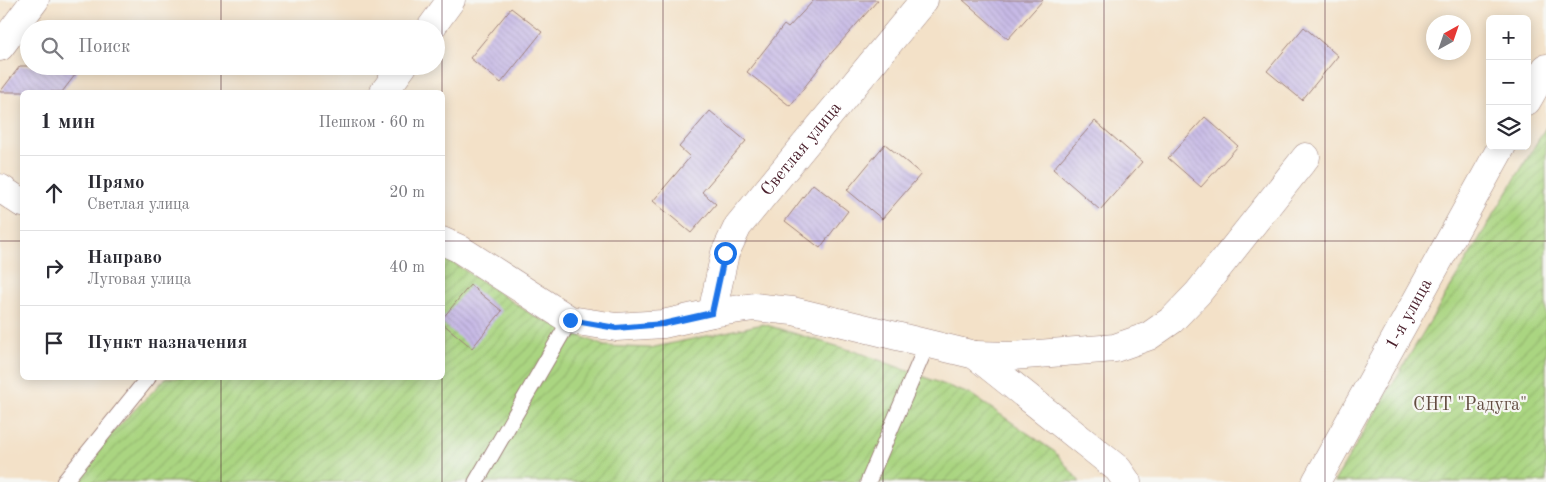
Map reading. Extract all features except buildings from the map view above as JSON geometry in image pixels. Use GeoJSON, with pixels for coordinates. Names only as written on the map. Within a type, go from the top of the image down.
{"type":"FeatureCollection","features":[{"type":"Feature","properties":{"kind":"street"},"geometry":{"type":"LineString","coordinates":[[20,20],[35,0]]}},
{"type":"Feature","properties":{"kind":"street"},"geometry":{"type":"LineString","coordinates":[[437,20],[451,0]]}},
{"type":"Feature","properties":{"kind":"street","name":"Светлая улица"},"geometry":{"type":"LineString","coordinates":[[712,313],[725,253],[738,226],[924,0]]}},
{"type":"Feature","properties":{"kind":"street"},"geometry":{"type":"LineString","coordinates":[[0,47],[20,20]]}},
{"type":"Feature","properties":{"kind":"street"},"geometry":{"type":"LineString","coordinates":[[1531,95],[1546,68]]}},
{"type":"Feature","properties":{"kind":"street"},"geometry":{"type":"LineString","coordinates":[[385,90],[396,75]]}},
{"type":"Feature","properties":{"kind":"street","name":"1-я улица"},"geometry":{"type":"LineString","coordinates":[[1316,482],[1500,150]]}},
{"type":"Feature","properties":{"kind":"street"},"geometry":{"type":"LineString","coordinates":[[445,242],[458,248],[570,320],[616,328],[663,324],[712,313],[754,307],[793,311],[928,342],[975,355],[1012,356],[1115,348],[1149,336],[1172,320],[1198,294],[1306,157]]}},
{"type":"Feature","properties":{"kind":"street"},"geometry":{"type":"LineString","coordinates":[[0,188],[20,202]]}},
{"type":"Feature","properties":{"kind":"street"},"geometry":{"type":"LineString","coordinates":[[975,355],[1118,469],[1127,482]]}},
{"type":"Feature","properties":{"kind":"lane"},"geometry":{"type":"LineString","coordinates":[[476,482],[570,320]]}},
{"type":"Feature","properties":{"kind":"lane"},"geometry":{"type":"LineString","coordinates":[[868,482],[928,342]]}},
{"type":"Feature","properties":{"kind":"lane"},"geometry":{"type":"LineString","coordinates":[[64,482],[146,380]]}},
{"type":"Feature","properties":{"kind":"green space","name":"СНТ \"Радуга\""},"geometry":{"type":"Polygon","coordinates":[[[1546,127],[1546,482],[1334,482],[1546,127]]]}},
{"type":"Feature","properties":{"kind":"green space"},"geometry":{"type":"Polygon","coordinates":[[[445,257],[534,316],[604,346],[650,348],[763,324],[863,354],[972,395],[1055,452],[1080,482],[75,482],[110,435],[164,380],[445,380],[445,257]]]}},
{"type":"Feature","properties":{"kind":"route"},"geometry":{"type":"LineString","coordinates":[[570,320],[616,328],[663,324],[712,313],[725,253]]}}]}
